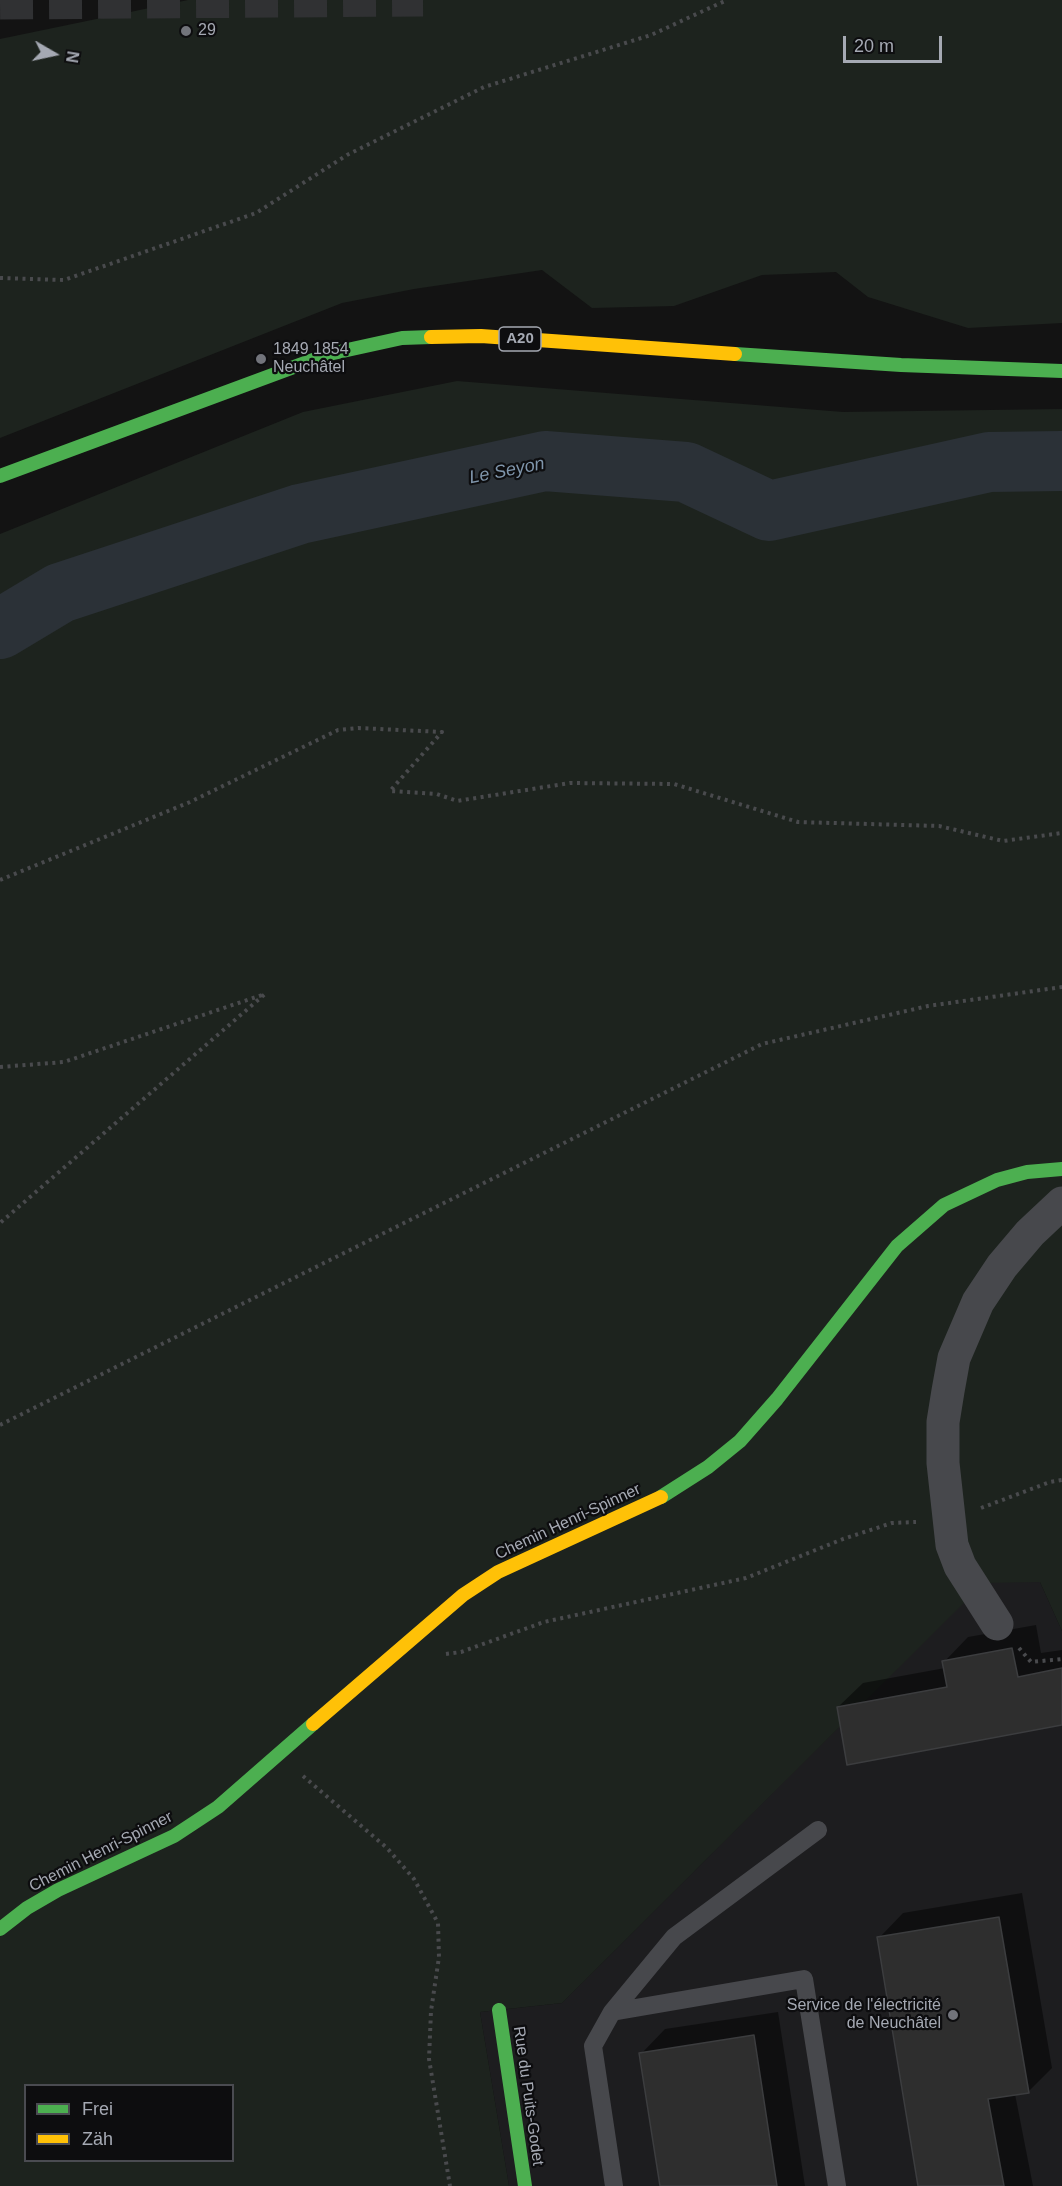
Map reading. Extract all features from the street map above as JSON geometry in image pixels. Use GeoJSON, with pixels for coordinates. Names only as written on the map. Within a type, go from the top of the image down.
{"type":"FeatureCollection","features":[{"type":"Feature","properties":{"kind":"main road","name":"A20"},"geometry":{"type":"LineString","coordinates":[[0,476],[292,366],[339,351],[402,338],[481,336],[912,366],[1062,371]]}},
{"type":"Feature","properties":{"kind":"main road","name":"Chemin Henri-Spinner"},"geometry":{"type":"LineString","coordinates":[[0,1929],[27,1908],[58,1890],[174,1836],[218,1807],[463,1595],[498,1572],[662,1497],[708,1467],[740,1441],[777,1399],[897,1246],[944,1205],[997,1180],[1027,1172],[1062,1169]]}},
{"type":"Feature","properties":{"kind":"main road","name":"Rue du Puits-Godet"},"geometry":{"type":"LineString","coordinates":[[499,2010],[525,2186]]}},
{"type":"Feature","properties":{"kind":"street"},"geometry":{"type":"LineString","coordinates":[[998,1624],[960,1566],[947,1521],[943,1422],[954,1358],[978,1302],[1002,1266],[1030,1233],[1062,1203]]}},
{"type":"Feature","properties":{"kind":"lane"},"geometry":{"type":"LineString","coordinates":[[614,2186],[593,2046],[612,2012],[674,1937],[818,1830]]}},
{"type":"Feature","properties":{"kind":"lane"},"geometry":{"type":"LineString","coordinates":[[612,2012],[804,1979],[837,2186]]}},
{"type":"Feature","properties":{"kind":"path"},"geometry":{"type":"LineString","coordinates":[[0,278],[64,280],[256,213],[347,155],[484,87],[651,35],[727,0]]}},
{"type":"Feature","properties":{"kind":"path"},"geometry":{"type":"LineString","coordinates":[[0,880],[190,802],[338,730],[358,728],[442,732],[390,791],[437,794],[457,801],[570,783],[674,784],[798,822],[939,826],[1002,841],[1062,833]]}},
{"type":"Feature","properties":{"kind":"path"},"geometry":{"type":"LineString","coordinates":[[0,1425],[762,1044],[928,1006],[1062,987]]}},
{"type":"Feature","properties":{"kind":"path"},"geometry":{"type":"LineString","coordinates":[[0,1067],[64,1062],[265,994],[18,1205],[0,1223]]}},
{"type":"Feature","properties":{"kind":"path"},"geometry":{"type":"LineString","coordinates":[[397,1652],[439,1655],[461,1652],[544,1622],[746,1578],[843,1539],[892,1523],[947,1521],[1062,1479]]}},
{"type":"Feature","properties":{"kind":"path"},"geometry":{"type":"LineString","coordinates":[[998,1624],[1031,1662],[1062,1659]]}},
{"type":"Feature","properties":{"kind":"path"},"geometry":{"type":"LineString","coordinates":[[278,1754],[387,1848],[414,1879],[438,1923],[439,1957],[431,2011],[429,2059],[450,2186]]}},
{"type":"Feature","properties":{"kind":"shaded area"},"geometry":{"type":"Polygon","coordinates":[[[188,0],[1062,0],[1062,323],[968,328],[868,297],[836,272],[762,275],[674,306],[592,308],[542,270],[414,289],[342,303],[0,438],[0,39],[188,0]]]}},
{"type":"Feature","properties":{"kind":"shaded area"},"geometry":{"type":"Polygon","coordinates":[[[457,381],[843,412],[1062,409],[1062,1631],[1040,1582],[984,1583],[562,2003],[480,2012],[509,2186],[0,2186],[0,534],[303,412],[457,381]]]}},
{"type":"Feature","properties":{"kind":"shaded area"},"geometry":{"type":"Polygon","coordinates":[[[984,1582],[1040,1582],[1062,1631],[1062,2186],[509,2186],[480,2012],[562,2003],[984,1582]]]}},
{"type":"Feature","properties":{"kind":"building"},"geometry":{"type":"Polygon","coordinates":[[[1012,1648],[1018,1677],[1062,1668],[1062,1725],[847,1765],[837,1707],[947,1687],[942,1661],[1012,1648]]]}},
{"type":"Feature","properties":{"kind":"building","name":"Service de l'électricité de Neuchâtel"},"geometry":{"type":"Polygon","coordinates":[[[999,1917],[1029,2093],[988,2099],[1004,2186],[918,2186],[877,1937],[999,1917]]]}},
{"type":"Feature","properties":{"kind":"building"},"geometry":{"type":"Polygon","coordinates":[[[754,2035],[777,2186],[660,2186],[639,2053],[754,2035]]]}},
{"type":"Feature","properties":{"kind":"waterway","name":"Le Seyon"},"geometry":{"type":"LineString","coordinates":[[0,629],[60,593],[300,514],[545,461],[686,472],[769,511],[989,462],[1062,461]]}},
{"type":"Feature","properties":{"kind":"tunnel"},"geometry":{"type":"LineString","coordinates":[[0,3],[423,0]]}},
{"type":"Feature","properties":{"kind":"traffic: fast"},"geometry":{"type":"LineString","coordinates":[[0,476],[329,354],[402,338],[431,337]]}},
{"type":"Feature","properties":{"kind":"traffic: fast"},"geometry":{"type":"LineString","coordinates":[[735,354],[901,365],[1062,371]]}},
{"type":"Feature","properties":{"kind":"traffic: fast"},"geometry":{"type":"LineString","coordinates":[[661,1497],[708,1467],[740,1441],[777,1399],[897,1246],[944,1205],[997,1180],[1027,1172],[1062,1169]]}},
{"type":"Feature","properties":{"kind":"traffic: fast"},"geometry":{"type":"LineString","coordinates":[[0,1929],[27,1908],[58,1890],[174,1836],[218,1807],[313,1724]]}},
{"type":"Feature","properties":{"kind":"traffic: fast"},"geometry":{"type":"LineString","coordinates":[[499,2010],[525,2186]]}},
{"type":"Feature","properties":{"kind":"traffic: slow"},"geometry":{"type":"LineString","coordinates":[[431,337],[481,336],[735,354]]}},
{"type":"Feature","properties":{"kind":"traffic: slow"},"geometry":{"type":"LineString","coordinates":[[313,1724],[463,1595],[498,1572],[661,1497]]}},
{"type":"Feature","properties":{"kind":"place","name":"29"},"geometry":{"type":"Point","coordinates":[186,31]}},
{"type":"Feature","properties":{"kind":"place","name":"1849 1854 Neuchâtel"},"geometry":{"type":"Point","coordinates":[261,359]}},
{"type":"Feature","properties":{"kind":"place","name":"Service de l'électricité de Neuchâtel"},"geometry":{"type":"Point","coordinates":[953,2015]}}]}
